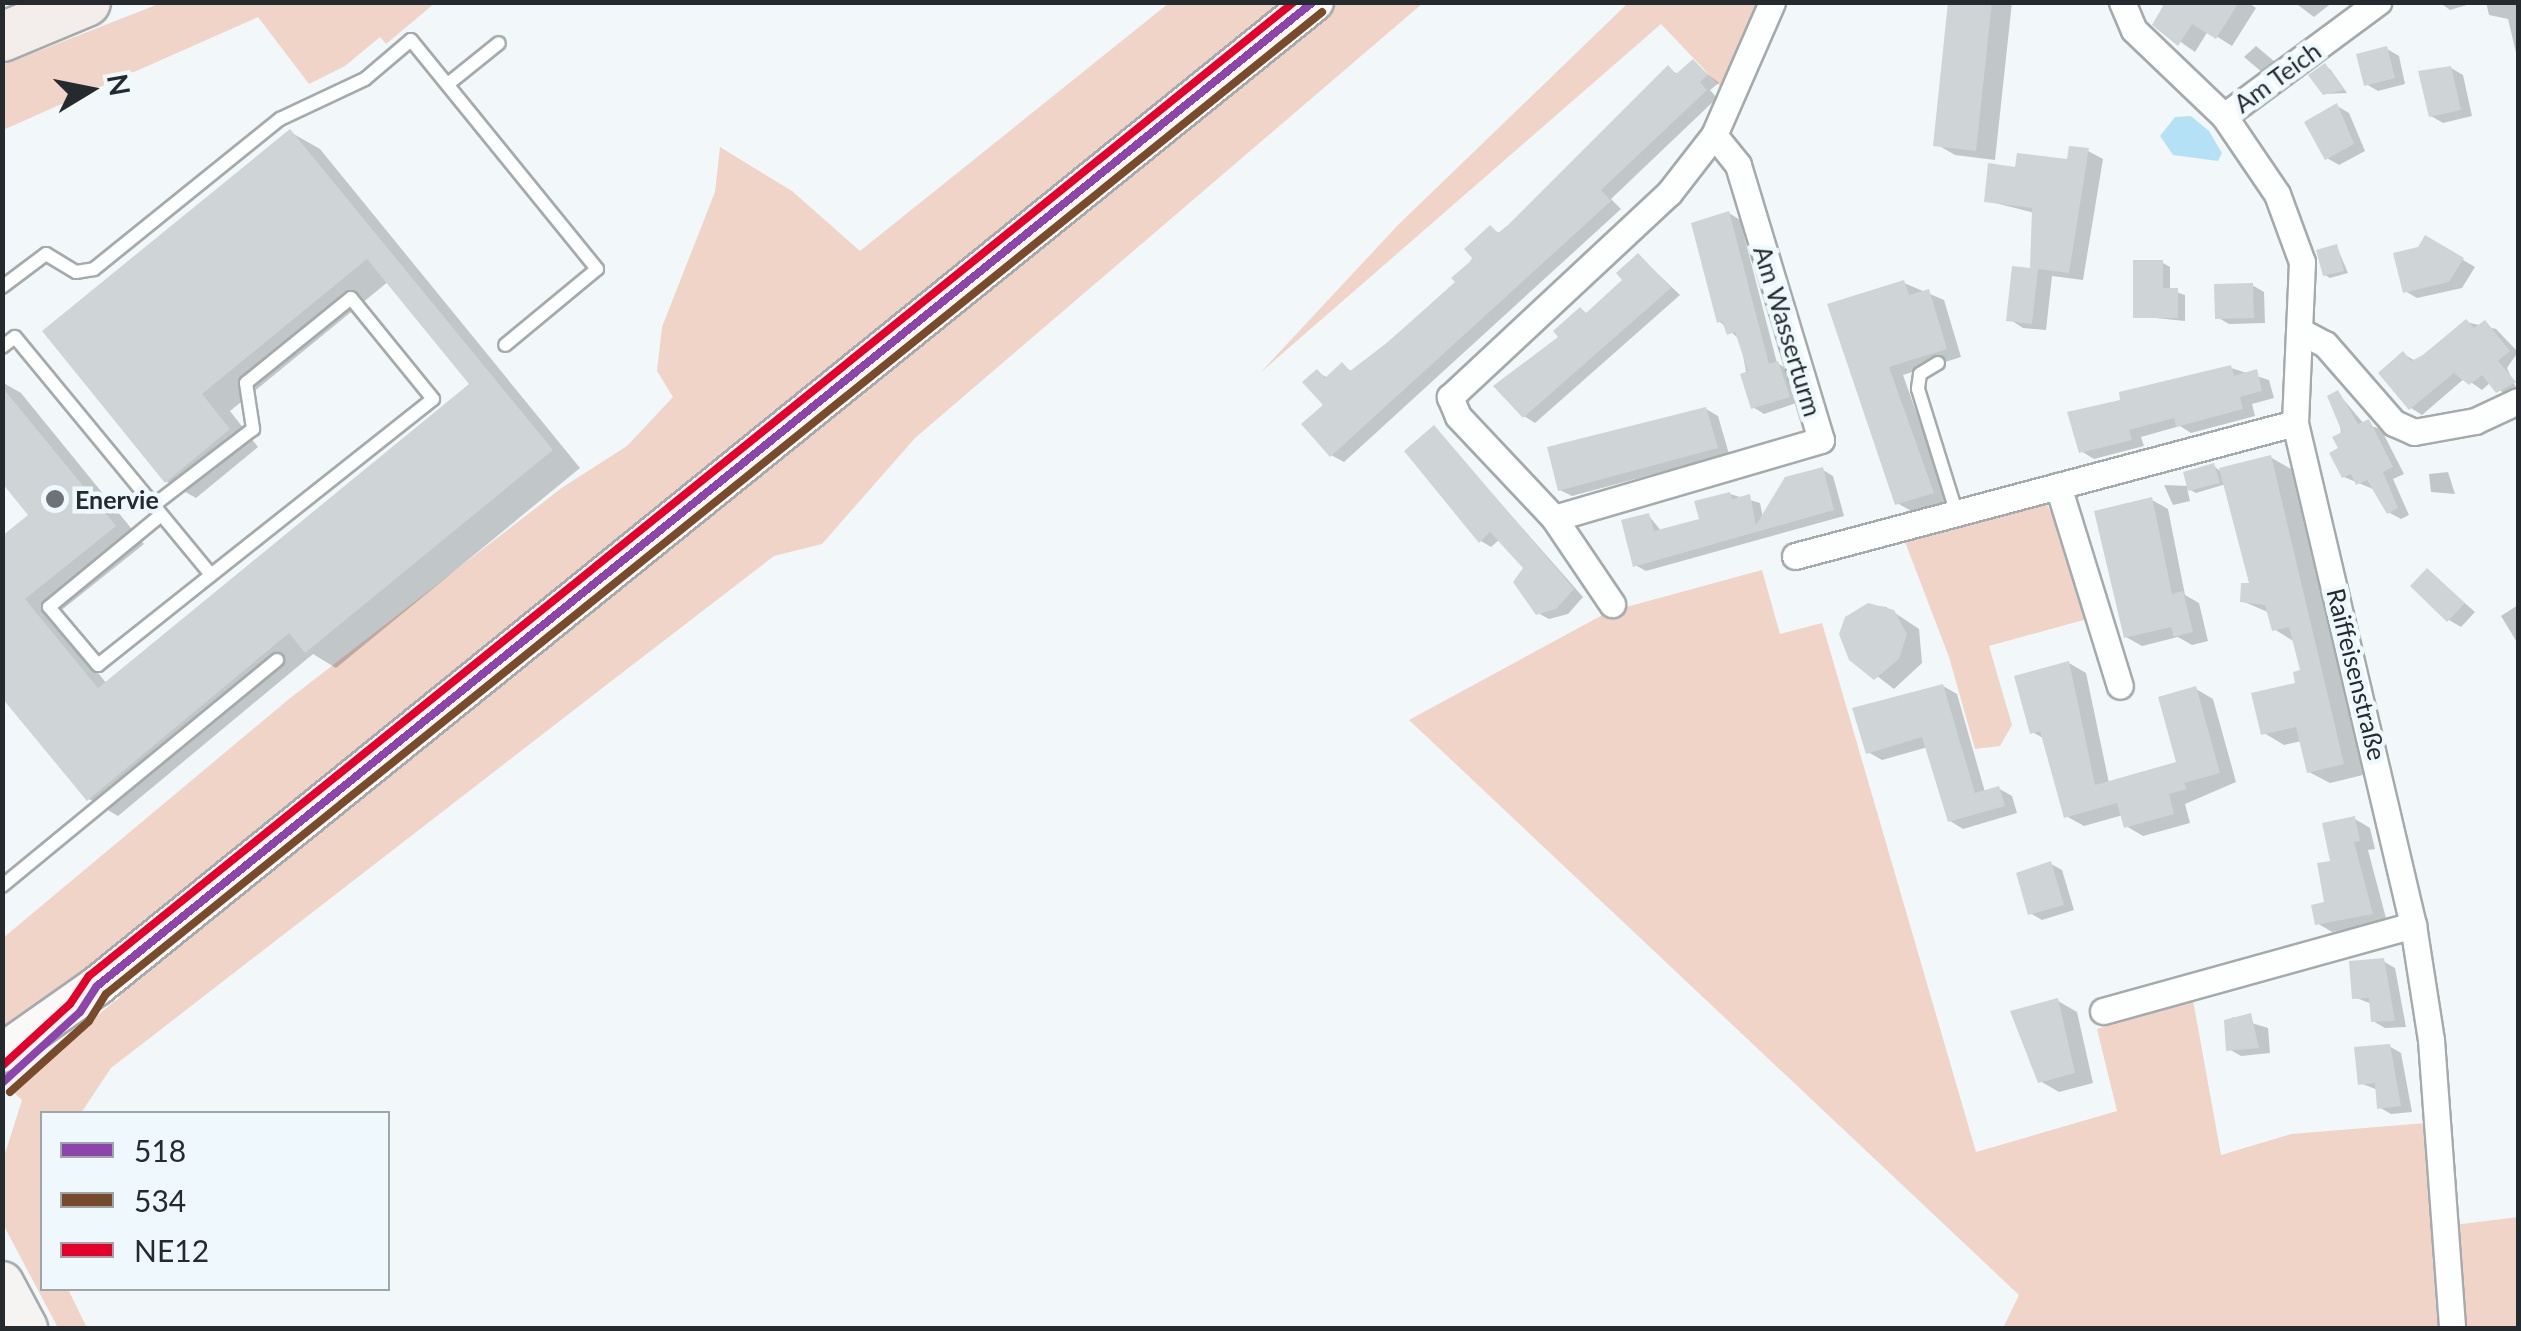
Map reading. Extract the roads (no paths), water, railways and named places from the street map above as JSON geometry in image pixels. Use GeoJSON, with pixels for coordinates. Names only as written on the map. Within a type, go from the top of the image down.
{"type":"FeatureCollection","features":[{"type":"Feature","properties":{"kind":"highway"},"geometry":{"type":"LineString","coordinates":[[2,37],[86,2]]}},
{"type":"Feature","properties":{"kind":"main road"},"geometry":{"type":"LineString","coordinates":[[2,1053],[97,986],[1314,2]]}},
{"type":"Feature","properties":{"kind":"main road"},"geometry":{"type":"LineString","coordinates":[[2,1083],[80,1012],[97,986]]}},
{"type":"Feature","properties":{"kind":"main road"},"geometry":{"type":"LineString","coordinates":[[2,1283],[26,1328]]}},
{"type":"Feature","properties":{"kind":"street"},"geometry":{"type":"LineString","coordinates":[[1612,604],[1554,518],[1458,416],[1450,397],[1669,193],[1714,134],[1772,2]]}},
{"type":"Feature","properties":{"kind":"street","name":"Raiffeisenstraße"},"geometry":{"type":"LineString","coordinates":[[2122,2],[2134,30],[2224,116],[2293,228],[2302,262],[2296,423],[2413,925],[2432,1057],[2452,1328]]}},
{"type":"Feature","properties":{"kind":"street","name":"Am Teich"},"geometry":{"type":"LineString","coordinates":[[2224,116],[2378,2]]}},
{"type":"Feature","properties":{"kind":"street","name":"Am Wasserturm"},"geometry":{"type":"LineString","coordinates":[[1554,518],[1821,440],[1738,165],[1714,134]]}},
{"type":"Feature","properties":{"kind":"street"},"geometry":{"type":"LineString","coordinates":[[2302,332],[2326,344],[2394,423],[2414,432],[2475,421],[2518,402]]}},
{"type":"Feature","properties":{"kind":"street"},"geometry":{"type":"LineString","coordinates":[[1795,556],[1956,510],[2296,423]]}},
{"type":"Feature","properties":{"kind":"street"},"geometry":{"type":"LineString","coordinates":[[2058,486],[2120,686]]}},
{"type":"Feature","properties":{"kind":"street"},"geometry":{"type":"LineString","coordinates":[[2102,1011],[2413,925]]}},
{"type":"Feature","properties":{"kind":"lane"},"geometry":{"type":"LineString","coordinates":[[2,287],[46,254],[76,272],[94,270],[280,120],[365,78],[411,40],[598,269],[505,345]]}},
{"type":"Feature","properties":{"kind":"lane"},"geometry":{"type":"LineString","coordinates":[[448,84],[499,43]]}},
{"type":"Feature","properties":{"kind":"lane"},"geometry":{"type":"LineString","coordinates":[[352,298],[433,399],[211,575],[98,666],[49,607],[253,429],[246,383],[352,298]]}},
{"type":"Feature","properties":{"kind":"lane"},"geometry":{"type":"LineString","coordinates":[[2,347],[15,337],[211,575]]}},
{"type":"Feature","properties":{"kind":"lane"},"geometry":{"type":"LineString","coordinates":[[1938,363],[1920,374],[1918,389],[1956,510]]}},
{"type":"Feature","properties":{"kind":"lane"},"geometry":{"type":"LineString","coordinates":[[2,886],[277,660]]}},
{"type":"Feature","properties":{"kind":"water"},"geometry":{"type":"Polygon","coordinates":[[[2191,116],[2209,131],[2222,153],[2218,161],[2173,155],[2160,136],[2175,117],[2191,116]]]}},
{"type":"Feature","properties":{"kind":"place","name":"Enervie"},"geometry":{"type":"Point","coordinates":[55,499]}}]}
